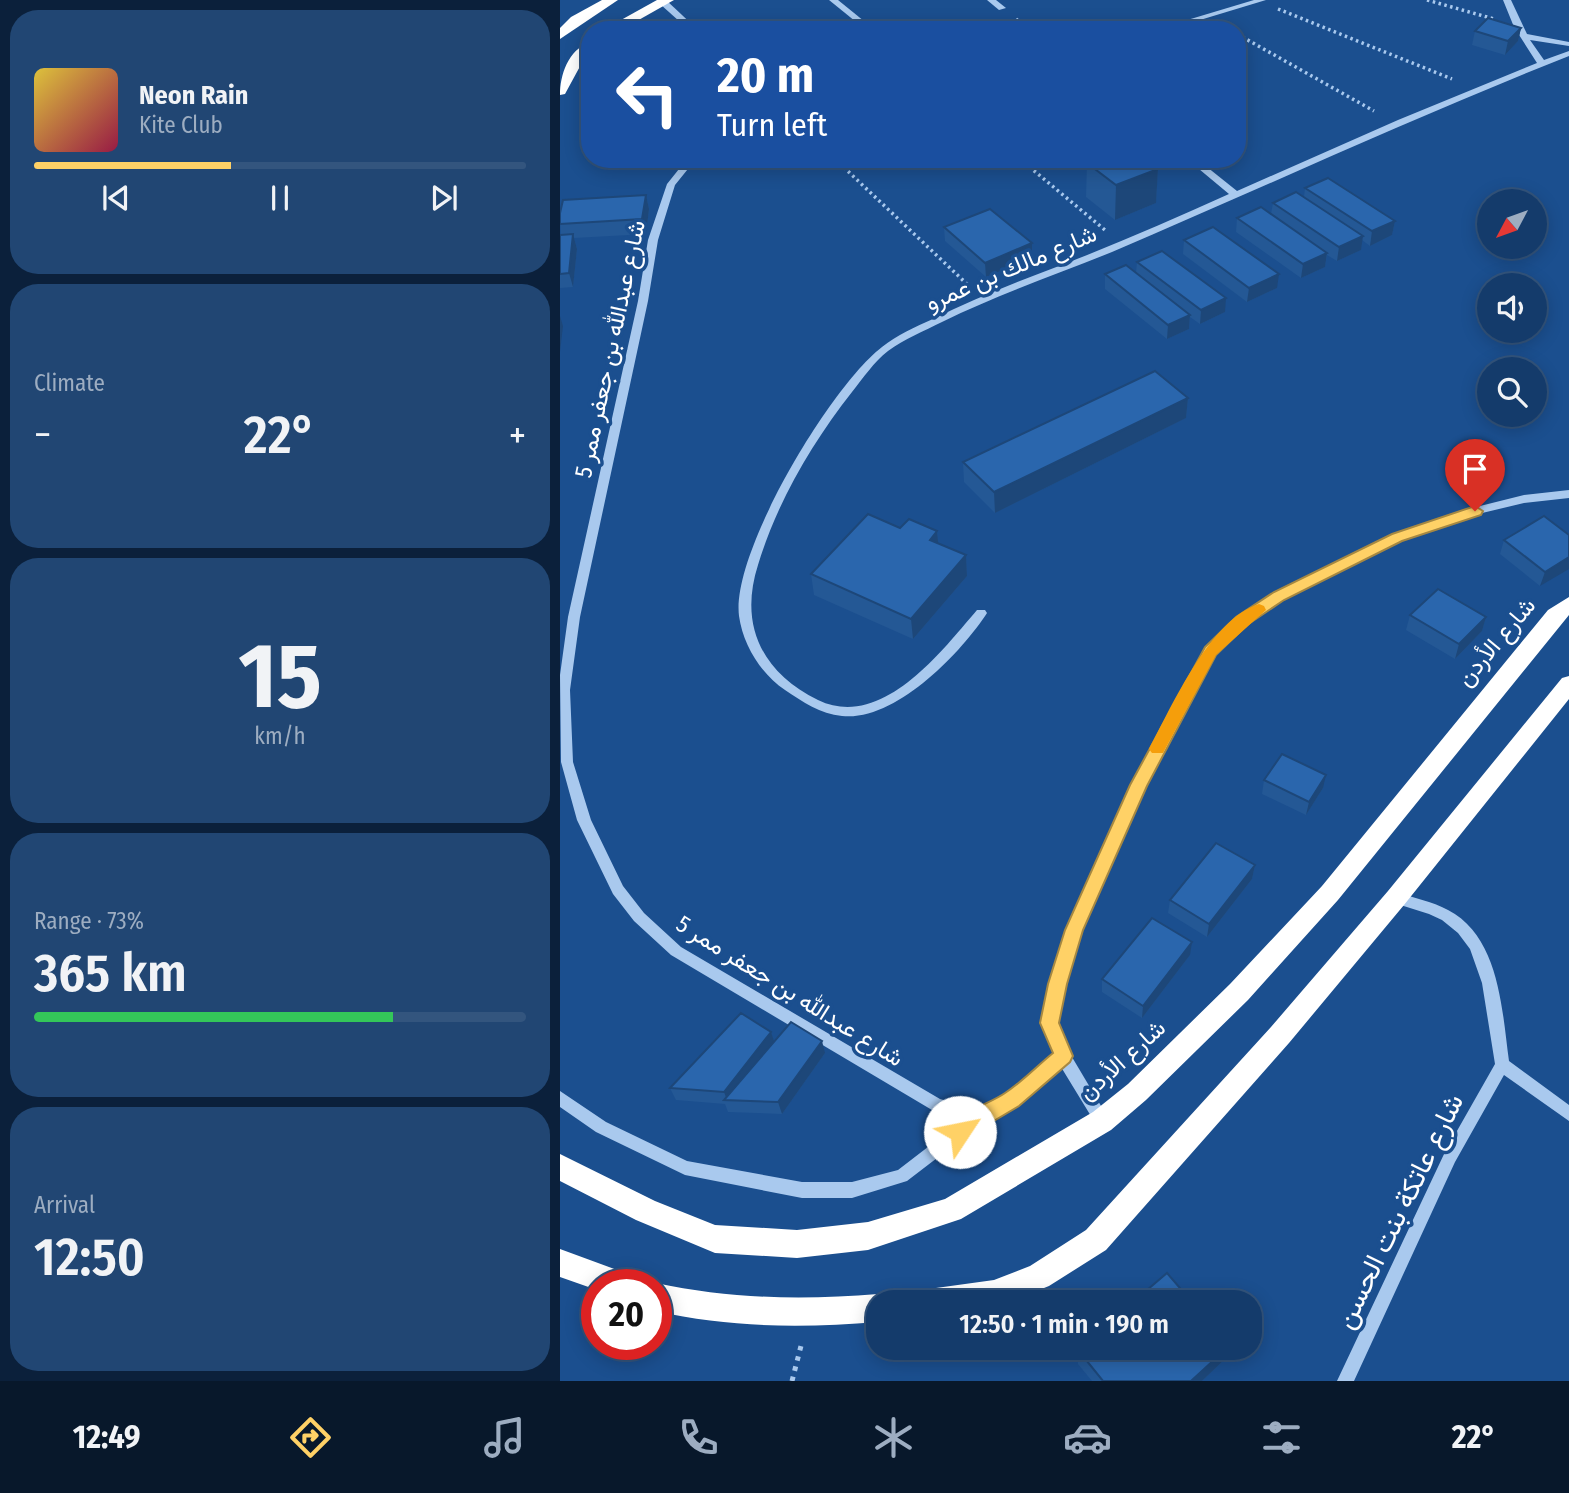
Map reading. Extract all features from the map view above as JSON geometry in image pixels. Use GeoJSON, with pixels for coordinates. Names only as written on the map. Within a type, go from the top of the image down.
{"type":"FeatureCollection","features":[{"type":"Feature","properties":{"kind":"highway"},"geometry":{"type":"LineString","coordinates":[[560,34],[576,20],[611,0]]}},
{"type":"Feature","properties":{"kind":"highway"},"geometry":{"type":"LineString","coordinates":[[627,21],[665,1]]}},
{"type":"Feature","properties":{"kind":"highway"},"geometry":{"type":"LineString","coordinates":[[560,92],[581,54]]}},
{"type":"Feature","properties":{"kind":"highway","name":"شارع الأردن"},"geometry":{"type":"LineString","coordinates":[[560,1167],[646,1211],[715,1239],[797,1244],[868,1236],[951,1210],[1102,1121],[1137,1092],[1239,992],[1330,893],[1555,615],[1569,604]]}},
{"type":"Feature","properties":{"kind":"highway"},"geometry":{"type":"LineString","coordinates":[[1004,1290],[1039,1276],[1096,1240],[1254,1065],[1396,898],[1569,684]]}},
{"type":"Feature","properties":{"kind":"highway"},"geometry":{"type":"LineString","coordinates":[[560,1263],[581,1271]]}},
{"type":"Feature","properties":{"kind":"highway"},"geometry":{"type":"LineString","coordinates":[[672,1300],[730,1310],[808,1314],[866,1309]]}},
{"type":"Feature","properties":{"kind":"street"},"geometry":{"type":"LineString","coordinates":[[833,0],[860,21]]}},
{"type":"Feature","properties":{"kind":"street"},"geometry":{"type":"LineString","coordinates":[[991,0],[1002,8]]}},
{"type":"Feature","properties":{"kind":"street"},"geometry":{"type":"LineString","coordinates":[[1507,0],[1518,27],[1542,64]]}},
{"type":"Feature","properties":{"kind":"street"},"geometry":{"type":"LineString","coordinates":[[665,1],[685,21]]}},
{"type":"Feature","properties":{"kind":"street"},"geometry":{"type":"LineString","coordinates":[[1190,21],[1261,1]]}},
{"type":"Feature","properties":{"kind":"street"},"geometry":{"type":"LineString","coordinates":[[1523,36],[1569,44]]}},
{"type":"Feature","properties":{"kind":"street","name":"شارع مالك بن عمرو"},"geometry":{"type":"LineString","coordinates":[[981,613],[928,675],[903,694],[860,712],[829,710],[790,689],[770,672],[757,653],[744,609],[746,583],[786,484],[847,388],[882,351],[981,298],[1121,244],[1396,123],[1569,54]]}},
{"type":"Feature","properties":{"kind":"street","name":"شارع عبدالله بن جعفر ممر 5"},"geometry":{"type":"LineString","coordinates":[[684,168],[671,184],[653,240],[643,301],[574,617],[564,702],[568,762],[584,820],[618,890],[639,918],[676,951],[937,1105],[979,1117]]}},
{"type":"Feature","properties":{"kind":"street"},"geometry":{"type":"LineString","coordinates":[[1202,168],[1235,194]]}},
{"type":"Feature","properties":{"kind":"street"},"geometry":{"type":"LineString","coordinates":[[1102,1121],[1063,1056],[1049,1023],[1057,984],[1074,930],[1139,785],[1211,651],[1242,621],[1279,596],[1397,537],[1512,502],[1569,494]]}},
{"type":"Feature","properties":{"kind":"street"},"geometry":{"type":"LineString","coordinates":[[1396,898],[1446,915],[1463,929],[1485,963],[1502,1065],[1569,1114]]}},
{"type":"Feature","properties":{"kind":"street"},"geometry":{"type":"LineString","coordinates":[[560,1098],[601,1127],[685,1168],[802,1190],[852,1190],[902,1176],[979,1117],[1012,1100],[1063,1056]]}},
{"type":"Feature","properties":{"kind":"street","name":"شارع عاتكة بنت الحسن"},"geometry":{"type":"LineString","coordinates":[[1345,1381],[1450,1157],[1502,1065]]}},
{"type":"Feature","properties":{"kind":"path"},"geometry":{"type":"LineString","coordinates":[[1427,0],[1518,27]]}},
{"type":"Feature","properties":{"kind":"path"},"geometry":{"type":"LineString","coordinates":[[1261,1],[1479,90]]}},
{"type":"Feature","properties":{"kind":"path"},"geometry":{"type":"LineString","coordinates":[[1246,39],[1396,123]]}},
{"type":"Feature","properties":{"kind":"path"},"geometry":{"type":"LineString","coordinates":[[844,168],[981,298]]}},
{"type":"Feature","properties":{"kind":"path"},"geometry":{"type":"LineString","coordinates":[[1031,168],[1121,244]]}},
{"type":"Feature","properties":{"kind":"path"},"geometry":{"type":"LineString","coordinates":[[792,1381],[808,1314]]}},
{"type":"Feature","properties":{"kind":"building"},"geometry":{"type":"Polygon","coordinates":[[[1488,18],[1521,28],[1508,41],[1475,31],[1488,18]]]}},
{"type":"Feature","properties":{"kind":"building"},"geometry":{"type":"Polygon","coordinates":[[[1094,168],[1158,169],[1116,185],[1094,168]]]}},
{"type":"Feature","properties":{"kind":"building"},"geometry":{"type":"Polygon","coordinates":[[[1328,178],[1395,221],[1372,231],[1305,188],[1328,178]]]}},
{"type":"Feature","properties":{"kind":"building"},"geometry":{"type":"Polygon","coordinates":[[[1296,192],[1363,236],[1339,247],[1273,203],[1296,192]]]}},
{"type":"Feature","properties":{"kind":"building"},"geometry":{"type":"Polygon","coordinates":[[[646,195],[642,219],[560,224],[563,200],[646,195]]]}},
{"type":"Feature","properties":{"kind":"building"},"geometry":{"type":"Polygon","coordinates":[[[1261,207],[1327,253],[1303,264],[1237,218],[1261,207]]]}},
{"type":"Feature","properties":{"kind":"building"},"geometry":{"type":"Polygon","coordinates":[[[990,209],[1032,243],[985,263],[944,227],[990,209]]]}},
{"type":"Feature","properties":{"kind":"building"},"geometry":{"type":"Polygon","coordinates":[[[1213,227],[1279,274],[1249,288],[1184,240],[1213,227]]]}},
{"type":"Feature","properties":{"kind":"building"},"geometry":{"type":"Polygon","coordinates":[[[573,234],[569,273],[560,274],[560,235],[573,234]]]}},
{"type":"Feature","properties":{"kind":"building"},"geometry":{"type":"Polygon","coordinates":[[[1162,251],[1226,298],[1201,310],[1137,262],[1162,251]]]}},
{"type":"Feature","properties":{"kind":"building"},"geometry":{"type":"Polygon","coordinates":[[[1126,265],[1190,315],[1168,325],[1105,274],[1126,265]]]}},
{"type":"Feature","properties":{"kind":"building"},"geometry":{"type":"Polygon","coordinates":[[[1155,371],[1188,398],[994,492],[963,462],[1155,371]]]}},
{"type":"Feature","properties":{"kind":"building"},"geometry":{"type":"Polygon","coordinates":[[[868,514],[900,528],[909,519],[937,531],[930,540],[966,555],[911,619],[811,574],[868,514]]]}},
{"type":"Feature","properties":{"kind":"building"},"geometry":{"type":"Polygon","coordinates":[[[1544,516],[1569,535],[1569,557],[1545,572],[1504,540],[1544,516]]]}},
{"type":"Feature","properties":{"kind":"building"},"geometry":{"type":"Polygon","coordinates":[[[1438,589],[1486,617],[1459,644],[1410,615],[1438,589]]]}},
{"type":"Feature","properties":{"kind":"building"},"geometry":{"type":"Polygon","coordinates":[[[1282,754],[1326,775],[1309,802],[1264,780],[1282,754]]]}},
{"type":"Feature","properties":{"kind":"building"},"geometry":{"type":"Polygon","coordinates":[[[1216,843],[1255,865],[1209,924],[1170,900],[1216,843]]]}},
{"type":"Feature","properties":{"kind":"building"},"geometry":{"type":"Polygon","coordinates":[[[1152,918],[1192,942],[1143,1006],[1102,979],[1152,918]]]}},
{"type":"Feature","properties":{"kind":"building"},"geometry":{"type":"Polygon","coordinates":[[[741,1013],[771,1032],[724,1092],[670,1088],[741,1013]]]}},
{"type":"Feature","properties":{"kind":"building"},"geometry":{"type":"Polygon","coordinates":[[[791,1022],[822,1041],[778,1102],[724,1100],[791,1022]]]}},
{"type":"Feature","properties":{"kind":"building"},"geometry":{"type":"Polygon","coordinates":[[[1167,1273],[1182,1290],[1147,1290],[1167,1273]]]}},
{"type":"Feature","properties":{"kind":"building"},"geometry":{"type":"Polygon","coordinates":[[[1086,1360],[1214,1360],[1191,1381],[1103,1381],[1086,1360]]]}},
{"type":"Feature","properties":{"kind":"slow traffic"},"geometry":{"type":"LineString","coordinates":[[1157,749],[1211,651],[1242,621],[1259,610]]}},
{"type":"Feature","properties":{"kind":"route"},"geometry":{"type":"LineString","coordinates":[[960,1132],[979,1117],[1012,1100],[1063,1056],[1049,1023],[1057,984],[1074,930],[1139,785],[1211,651],[1242,621],[1279,596],[1397,537],[1475,511]]}}]}
